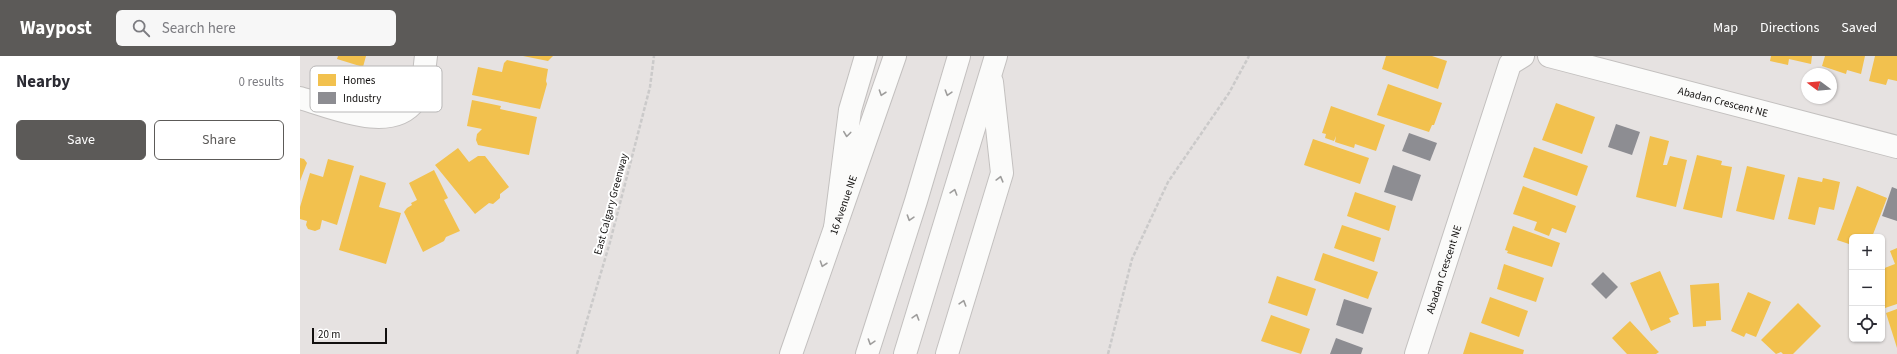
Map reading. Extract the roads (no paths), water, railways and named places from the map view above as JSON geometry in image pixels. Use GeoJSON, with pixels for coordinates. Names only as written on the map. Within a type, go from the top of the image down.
{"type":"FeatureCollection","features":[{"type":"Feature","properties":{"kind":"main road"},"geometry":{"type":"LineString","coordinates":[[425,66],[426,56]]}},
{"type":"Feature","properties":{"kind":"main road"},"geometry":{"type":"LineString","coordinates":[[835,228],[850,110],[866,56]]}},
{"type":"Feature","properties":{"kind":"main road","name":"16 Avenue NE"},"geometry":{"type":"LineString","coordinates":[[791,354],[895,56]]}},
{"type":"Feature","properties":{"kind":"main road"},"geometry":{"type":"LineString","coordinates":[[867,354],[916,201],[959,56]]}},
{"type":"Feature","properties":{"kind":"main road","name":"Abadan Crescent NE"},"geometry":{"type":"LineString","coordinates":[[1416,354],[1510,64],[1524,56]]}},
{"type":"Feature","properties":{"kind":"main road","name":"Abadan Crescent NE"},"geometry":{"type":"LineString","coordinates":[[1549,56],[1897,147]]}},
{"type":"Feature","properties":{"kind":"main road"},"geometry":{"type":"LineString","coordinates":[[905,354],[993,64]]}},
{"type":"Feature","properties":{"kind":"main road"},"geometry":{"type":"LineString","coordinates":[[947,354],[1002,173],[993,64]]}},
{"type":"Feature","properties":{"kind":"main road"},"geometry":{"type":"LineString","coordinates":[[300,98],[310,101]]}},
{"type":"Feature","properties":{"kind":"main road"},"geometry":{"type":"LineString","coordinates":[[349,112],[359,115],[385,118],[404,112]]}}]}
